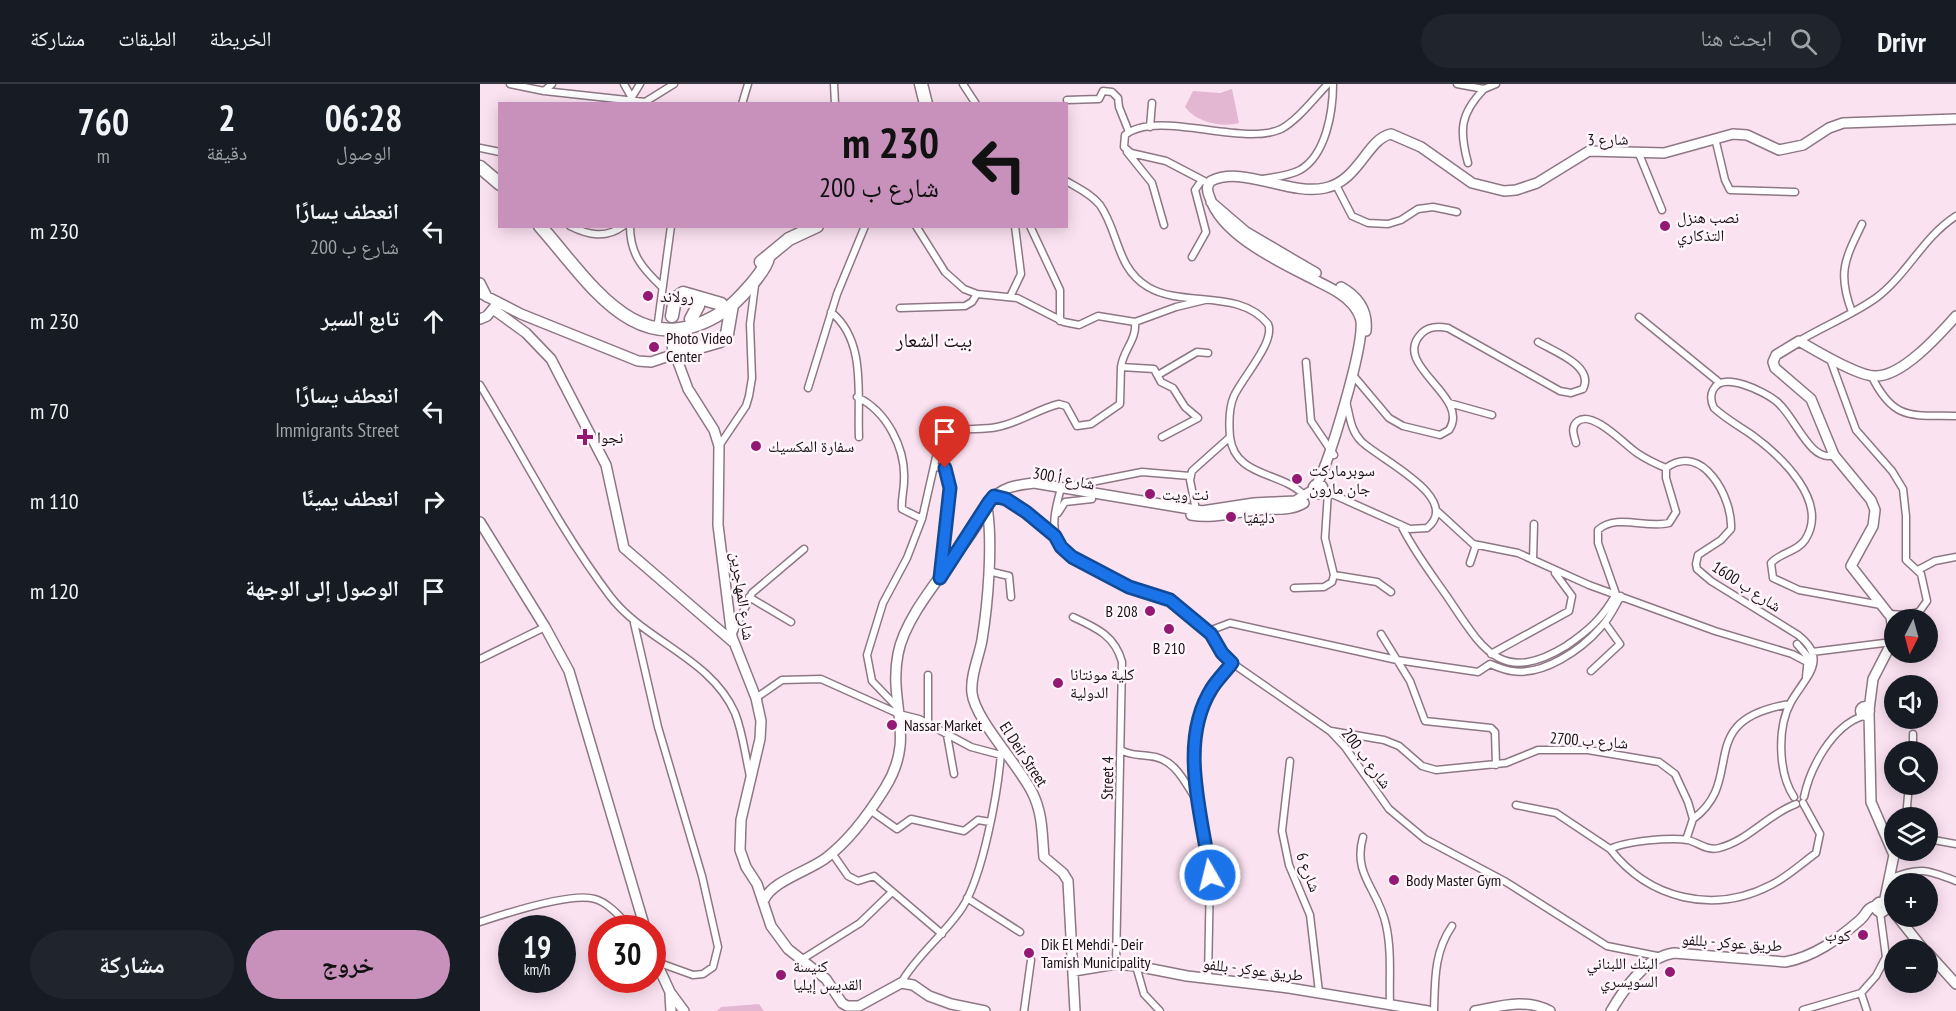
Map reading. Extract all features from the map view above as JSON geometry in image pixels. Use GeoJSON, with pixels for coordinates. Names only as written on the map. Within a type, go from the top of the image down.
{"type":"FeatureCollection","features":[{"type":"Feature","properties":{"kind":"highway"},"geometry":{"type":"LineString","coordinates":[[921,84],[926,102]]}},
{"type":"Feature","properties":{"kind":"highway"},"geometry":{"type":"LineString","coordinates":[[480,167],[498,182]]}},
{"type":"Feature","properties":{"kind":"highway"},"geometry":{"type":"LineString","coordinates":[[542,228],[580,271],[596,293],[616,311],[632,321],[668,328],[707,321],[716,322],[727,332]]}},
{"type":"Feature","properties":{"kind":"highway"},"geometry":{"type":"LineString","coordinates":[[580,271],[588,275],[619,305],[645,319],[658,322],[691,319],[726,304],[789,238],[807,228]]}},
{"type":"Feature","properties":{"kind":"highway"},"geometry":{"type":"LineString","coordinates":[[707,321],[755,278],[768,258]]}},
{"type":"Feature","properties":{"kind":"highway"},"geometry":{"type":"LineString","coordinates":[[672,316],[677,297],[685,293],[726,304]]}},
{"type":"Feature","properties":{"kind":"highway"},"geometry":{"type":"LineString","coordinates":[[691,319],[698,308],[697,300],[693,296]]}},
{"type":"Feature","properties":{"kind":"highway"},"geometry":{"type":"LineString","coordinates":[[672,335],[675,354],[713,345],[727,332],[726,304]]}},
{"type":"Feature","properties":{"kind":"street"},"geometry":{"type":"LineString","coordinates":[[510,84],[544,91],[649,101],[674,84]]}},
{"type":"Feature","properties":{"kind":"street"},"geometry":{"type":"LineString","coordinates":[[544,91],[552,84]]}},
{"type":"Feature","properties":{"kind":"street"},"geometry":{"type":"LineString","coordinates":[[624,84],[633,100]]}},
{"type":"Feature","properties":{"kind":"street"},"geometry":{"type":"LineString","coordinates":[[633,100],[640,84]]}},
{"type":"Feature","properties":{"kind":"street"},"geometry":{"type":"LineString","coordinates":[[743,102],[748,84]]}},
{"type":"Feature","properties":{"kind":"street"},"geometry":{"type":"LineString","coordinates":[[834,84],[835,102]]}},
{"type":"Feature","properties":{"kind":"street"},"geometry":{"type":"LineString","coordinates":[[963,84],[975,102]]}},
{"type":"Feature","properties":{"kind":"street"},"geometry":{"type":"LineString","coordinates":[[1164,225],[1152,183],[1126,151],[1125,137],[1129,132],[1150,127],[1245,133],[1274,131],[1286,126],[1328,84]]}},
{"type":"Feature","properties":{"kind":"street"},"geometry":{"type":"LineString","coordinates":[[1259,180],[1300,170],[1317,155],[1325,133],[1333,84]]}},
{"type":"Feature","properties":{"kind":"street"},"geometry":{"type":"LineString","coordinates":[[1456,84],[1484,88],[1496,84]]}},
{"type":"Feature","properties":{"kind":"street"},"geometry":{"type":"LineString","coordinates":[[1468,164],[1463,121],[1470,104],[1484,88]]}},
{"type":"Feature","properties":{"kind":"street"},"geometry":{"type":"LineString","coordinates":[[1067,100],[1099,99],[1103,92],[1112,92],[1118,98],[1119,107],[1129,132]]}},
{"type":"Feature","properties":{"kind":"street"},"geometry":{"type":"LineString","coordinates":[[1150,127],[1152,103]]}},
{"type":"Feature","properties":{"kind":"street","name":"شارع 3"},"geometry":{"type":"LineString","coordinates":[[1336,185],[1352,173],[1378,141],[1391,134],[1421,147],[1472,183],[1497,190],[1516,190],[1538,183],[1589,152],[1664,153],[1733,134],[1747,135],[1779,150],[1803,146],[1829,128],[1848,122],[1956,119]]}},
{"type":"Feature","properties":{"kind":"street"},"geometry":{"type":"LineString","coordinates":[[1715,138],[1725,180],[1730,190],[1795,192]]}},
{"type":"Feature","properties":{"kind":"street"},"geometry":{"type":"LineString","coordinates":[[480,148],[498,152]]}},
{"type":"Feature","properties":{"kind":"street"},"geometry":{"type":"LineString","coordinates":[[1126,151],[1146,158],[1166,161],[1205,181],[1211,202],[1236,225],[1261,245],[1357,299],[1366,314],[1366,329],[1346,403],[1332,453],[1318,490],[1325,538],[1334,575],[1332,582],[1327,586],[1294,588]]}},
{"type":"Feature","properties":{"kind":"street"},"geometry":{"type":"LineString","coordinates":[[1639,154],[1662,210]]}},
{"type":"Feature","properties":{"kind":"street"},"geometry":{"type":"LineString","coordinates":[[1192,257],[1206,232],[1195,190],[1205,181],[1221,177],[1259,180],[1286,187],[1314,189],[1336,185],[1352,216],[1368,224],[1394,223],[1418,209],[1433,207],[1457,212]]}},
{"type":"Feature","properties":{"kind":"street"},"geometry":{"type":"LineString","coordinates":[[1068,182],[1087,193],[1100,206],[1121,257],[1141,282],[1163,293],[1212,299],[1257,314],[1268,324],[1271,333],[1233,398],[1230,437],[1240,460],[1249,468],[1318,490],[1401,525],[1415,530],[1427,528],[1433,523],[1436,510],[1432,497],[1411,477],[1362,442],[1353,430],[1346,403]]}},
{"type":"Feature","properties":{"kind":"street"},"geometry":{"type":"LineString","coordinates":[[1884,609],[1851,566],[1873,526],[1875,510],[1871,500],[1834,455],[1811,399],[1773,364],[1776,355],[1883,292],[1903,273],[1926,242],[1956,216]]}},
{"type":"Feature","properties":{"kind":"street"},"geometry":{"type":"LineString","coordinates":[[1852,312],[1844,288],[1843,266],[1862,224]]}},
{"type":"Feature","properties":{"kind":"street"},"geometry":{"type":"LineString","coordinates":[[576,228],[598,235],[620,228]]}},
{"type":"Feature","properties":{"kind":"street"},"geometry":{"type":"LineString","coordinates":[[630,228],[630,239],[637,260],[661,286]]}},
{"type":"Feature","properties":{"kind":"street"},"geometry":{"type":"LineString","coordinates":[[658,322],[661,286],[671,228]]}},
{"type":"Feature","properties":{"kind":"street"},"geometry":{"type":"LineString","coordinates":[[808,388],[831,312],[864,228]]}},
{"type":"Feature","properties":{"kind":"street"},"geometry":{"type":"LineString","coordinates":[[917,228],[951,279],[968,292],[1021,300],[1060,321],[1079,325],[1098,316],[1135,322],[1176,307],[1212,299]]}},
{"type":"Feature","properties":{"kind":"street"},"geometry":{"type":"LineString","coordinates":[[1010,297],[1021,272],[1015,228]]}},
{"type":"Feature","properties":{"kind":"street"},"geometry":{"type":"LineString","coordinates":[[1031,228],[1060,290],[1060,321]]}},
{"type":"Feature","properties":{"kind":"street"},"geometry":{"type":"LineString","coordinates":[[719,446],[746,406],[749,396],[752,378],[750,324],[755,278]]}},
{"type":"Feature","properties":{"kind":"street"},"geometry":{"type":"LineString","coordinates":[[480,283],[484,295],[550,359],[606,465],[624,548],[732,639],[749,597],[804,549]]}},
{"type":"Feature","properties":{"kind":"street"},"geometry":{"type":"LineString","coordinates":[[900,308],[965,306],[977,294]]}},
{"type":"Feature","properties":{"kind":"street"},"geometry":{"type":"LineString","coordinates":[[480,319],[487,316],[495,306]]}},
{"type":"Feature","properties":{"kind":"street"},"geometry":{"type":"LineString","coordinates":[[495,306],[638,361],[651,362],[675,354]]}},
{"type":"Feature","properties":{"kind":"street"},"geometry":{"type":"LineString","coordinates":[[831,312],[844,325],[853,341],[859,437]]}},
{"type":"Feature","properties":{"kind":"street"},"geometry":{"type":"LineString","coordinates":[[1799,341],[1872,377],[1890,373],[1912,358],[1956,316]]}},
{"type":"Feature","properties":{"kind":"street"},"geometry":{"type":"LineString","coordinates":[[1639,317],[1720,383]]}},
{"type":"Feature","properties":{"kind":"street"},"geometry":{"type":"LineString","coordinates":[[899,711],[872,681],[867,655],[883,603],[907,558],[922,519],[939,443],[945,433],[998,427],[1059,404],[1066,406],[1078,426],[1091,424],[1120,404],[1123,356],[1132,341],[1135,322]]}},
{"type":"Feature","properties":{"kind":"street"},"geometry":{"type":"LineString","coordinates":[[1353,376],[1389,418],[1403,426],[1430,434],[1445,433],[1452,425],[1454,415],[1449,403],[1416,358],[1417,340],[1425,331],[1436,327],[1448,328],[1560,391],[1571,393],[1583,389],[1585,378],[1581,369],[1538,342]]}},
{"type":"Feature","properties":{"kind":"street"},"geometry":{"type":"LineString","coordinates":[[1158,375],[1197,352],[1208,353]]}},
{"type":"Feature","properties":{"kind":"street","name":"شارع المهاجرين"},"geometry":{"type":"LineString","coordinates":[[675,354],[688,389],[714,430],[719,446],[718,525],[732,639],[756,698],[761,721],[760,739],[741,820],[740,850],[746,867],[755,879],[764,900]]}},
{"type":"Feature","properties":{"kind":"street"},"geometry":{"type":"LineString","coordinates":[[1830,358],[1856,430],[1892,471],[1901,485],[1905,496],[1906,560],[1918,570],[1925,588],[1927,601],[1923,609]]}},
{"type":"Feature","properties":{"kind":"street"},"geometry":{"type":"LineString","coordinates":[[1306,362],[1311,421],[1332,453]]}},
{"type":"Feature","properties":{"kind":"street"},"geometry":{"type":"LineString","coordinates":[[1121,367],[1153,368],[1163,384],[1173,388],[1185,406],[1198,418],[1162,437]]}},
{"type":"Feature","properties":{"kind":"street"},"geometry":{"type":"LineString","coordinates":[[1872,377],[1882,398],[1899,411],[1956,416]]}},
{"type":"Feature","properties":{"kind":"street"},"geometry":{"type":"LineString","coordinates":[[1834,455],[1824,457],[1815,453],[1788,413],[1772,398],[1743,384],[1720,383],[1715,386],[1712,394],[1714,408],[1754,436],[1781,462],[1802,489],[1812,508],[1812,524],[1803,543],[1781,554],[1771,563],[1773,578],[1799,590],[1881,605]]}},
{"type":"Feature","properties":{"kind":"street"},"geometry":{"type":"LineString","coordinates":[[480,385],[585,560],[614,602],[634,623],[677,651],[710,679],[724,696],[740,728],[751,783]]}},
{"type":"Feature","properties":{"kind":"street"},"geometry":{"type":"LineString","coordinates":[[857,397],[878,412],[890,428],[904,466],[902,509],[922,519]]}},
{"type":"Feature","properties":{"kind":"street"},"geometry":{"type":"LineString","coordinates":[[1449,403],[1492,415]]}},
{"type":"Feature","properties":{"kind":"street"},"geometry":{"type":"LineString","coordinates":[[1211,634],[1220,626],[1238,624],[1397,660],[1478,672],[1490,664],[1503,669],[1524,672],[1550,664],[1605,623],[1618,595],[1598,543],[1599,530],[1603,526],[1619,522],[1656,525],[1669,523],[1676,513],[1666,478],[1666,468],[1644,458],[1612,431],[1588,419],[1583,419],[1573,429],[1576,443]]}},
{"type":"Feature","properties":{"kind":"street"},"geometry":{"type":"LineString","coordinates":[[1196,513],[1190,476],[1200,463],[1230,437]]}},
{"type":"Feature","properties":{"kind":"street","name":"شارع ب 1600"},"geometry":{"type":"LineString","coordinates":[[1666,468],[1678,462],[1687,462],[1705,469],[1718,481],[1728,502],[1731,529],[1721,540],[1698,555],[1697,569],[1711,581],[1798,635],[1806,641],[1812,652]]}},
{"type":"Feature","properties":{"kind":"street"},"geometry":{"type":"LineString","coordinates":[[935,467],[945,468],[950,484],[940,578]]}},
{"type":"Feature","properties":{"kind":"street"},"geometry":{"type":"LineString","coordinates":[[1055,536],[1053,525],[1061,491],[1136,473],[1153,472],[1190,476]]}},
{"type":"Feature","properties":{"kind":"street","name":"شارع أ 300"},"geometry":{"type":"LineString","coordinates":[[994,496],[1009,487],[1034,483],[1092,499],[1196,513],[1282,506],[1318,490]]}},
{"type":"Feature","properties":{"kind":"street","name":"شارع أ 300"},"geometry":{"type":"LineString","coordinates":[[1061,491],[1196,513]]}},
{"type":"Feature","properties":{"kind":"street"},"geometry":{"type":"LineString","coordinates":[[994,496],[910,626],[898,651],[896,674],[902,739],[898,763],[870,810],[832,853],[800,874],[774,886],[764,900],[776,934],[801,960],[826,979],[842,1003],[852,1010],[901,983],[942,934],[967,898],[990,822],[1002,744]]}},
{"type":"Feature","properties":{"kind":"street","name":"شارع ب 200"},"geometry":{"type":"LineString","coordinates":[[994,496],[1021,508],[1055,536],[1061,547],[1072,557],[1129,587],[1168,599],[1211,634],[1222,653],[1232,663],[1330,731],[1345,747],[1389,808],[1425,839],[1506,882],[1607,946],[1656,956]]}},
{"type":"Feature","properties":{"kind":"street"},"geometry":{"type":"LineString","coordinates":[[1053,525],[1065,502],[1092,499]]}},
{"type":"Feature","properties":{"kind":"street","name":"El Deir Street"},"geometry":{"type":"LineString","coordinates":[[987,507],[988,571],[983,633],[972,694],[985,723],[1002,744],[1034,796],[1043,828],[1044,857],[1063,873],[1068,881],[1067,909],[1074,971],[1075,1011]]}},
{"type":"Feature","properties":{"kind":"street"},"geometry":{"type":"LineString","coordinates":[[1436,510],[1476,545],[1506,549],[1554,571],[1809,663]]}},
{"type":"Feature","properties":{"kind":"street"},"geometry":{"type":"LineString","coordinates":[[480,522],[545,627],[569,671],[641,915]]}},
{"type":"Feature","properties":{"kind":"street"},"geometry":{"type":"LineString","coordinates":[[1533,560],[1534,524]]}},
{"type":"Feature","properties":{"kind":"street"},"geometry":{"type":"LineString","coordinates":[[1401,525],[1414,550],[1473,635],[1491,654],[1515,663],[1537,661],[1592,632],[1618,595]]}},
{"type":"Feature","properties":{"kind":"street"},"geometry":{"type":"LineString","coordinates":[[1470,563],[1476,545]]}},
{"type":"Feature","properties":{"kind":"street"},"geometry":{"type":"LineString","coordinates":[[1918,570],[1935,561],[1956,557]]}},
{"type":"Feature","properties":{"kind":"street"},"geometry":{"type":"LineString","coordinates":[[988,571],[1008,576],[1011,597]]}},
{"type":"Feature","properties":{"kind":"street"},"geometry":{"type":"LineString","coordinates":[[1491,654],[1569,611],[1572,601],[1570,591],[1554,571]]}},
{"type":"Feature","properties":{"kind":"street"},"geometry":{"type":"LineString","coordinates":[[1334,575],[1377,582],[1391,592]]}},
{"type":"Feature","properties":{"kind":"street"},"geometry":{"type":"LineString","coordinates":[[749,597],[791,622]]}},
{"type":"Feature","properties":{"kind":"street","name":"Street 4"},"geometry":{"type":"LineString","coordinates":[[1073,617],[1108,635],[1120,652],[1124,678],[1116,964]]}},
{"type":"Feature","properties":{"kind":"street"},"geometry":{"type":"LineString","coordinates":[[634,623],[658,727],[702,876],[718,947],[713,967],[703,974],[687,974],[666,963]]}},
{"type":"Feature","properties":{"kind":"street"},"geometry":{"type":"LineString","coordinates":[[1591,671],[1620,644],[1605,623]]}},
{"type":"Feature","properties":{"kind":"street"},"geometry":{"type":"LineString","coordinates":[[480,659],[545,627]]}},
{"type":"Feature","properties":{"kind":"street"},"geometry":{"type":"LineString","coordinates":[[1381,634],[1410,681],[1425,721],[1494,729],[1496,765]]}},
{"type":"Feature","properties":{"kind":"street"},"geometry":{"type":"LineString","coordinates":[[1783,652],[1792,650],[1797,644],[1798,635]]}},
{"type":"Feature","properties":{"kind":"street"},"geometry":{"type":"LineString","coordinates":[[1516,805],[1556,813],[1610,849],[1629,871],[1660,892],[1702,901],[1733,899],[1770,885],[1816,852],[1820,834],[1799,800],[1787,787],[1782,771],[1782,753],[1790,704],[1812,671],[1812,652],[1884,643]]}},
{"type":"Feature","properties":{"kind":"street"},"geometry":{"type":"LineString","coordinates":[[1797,644],[1806,652],[1809,663],[1802,686]]}},
{"type":"Feature","properties":{"kind":"street"},"geometry":{"type":"LineString","coordinates":[[1884,658],[1873,679],[1864,711],[1870,736],[1871,802],[1884,826]]}},
{"type":"Feature","properties":{"kind":"street"},"geometry":{"type":"LineString","coordinates":[[1208,978],[1210,875],[1194,764],[1197,730],[1212,688],[1232,663]]}},
{"type":"Feature","properties":{"kind":"street"},"geometry":{"type":"LineString","coordinates":[[928,675],[928,723]]}},
{"type":"Feature","properties":{"kind":"street"},"geometry":{"type":"LineString","coordinates":[[756,698],[782,680],[821,679],[928,723],[971,747],[1001,755]]}},
{"type":"Feature","properties":{"kind":"street"},"geometry":{"type":"LineString","coordinates":[[1686,840],[1693,819],[1707,808],[1716,795],[1725,745],[1731,734],[1755,714],[1772,707],[1790,704]]}},
{"type":"Feature","properties":{"kind":"street"},"geometry":{"type":"LineString","coordinates":[[1610,849],[1622,844],[1686,840],[1709,849],[1725,846],[1799,800],[1827,747],[1864,711]]}},
{"type":"Feature","properties":{"kind":"street","name":"شارع ب 2700"},"geometry":{"type":"LineString","coordinates":[[1330,731],[1384,740],[1399,746],[1422,766],[1431,769],[1496,765],[1532,752],[1550,750],[1588,750],[1659,762],[1670,768],[1679,782],[1693,819]]}},
{"type":"Feature","properties":{"kind":"street"},"geometry":{"type":"LineString","coordinates":[[947,734],[954,774]]}},
{"type":"Feature","properties":{"kind":"street"},"geometry":{"type":"LineString","coordinates":[[1913,734],[1913,741]]}},
{"type":"Feature","properties":{"kind":"street"},"geometry":{"type":"LineString","coordinates":[[1121,750],[1131,756]]}},
{"type":"Feature","properties":{"kind":"street"},"geometry":{"type":"LineString","coordinates":[[1121,761],[1131,756],[1150,756],[1172,764],[1199,804]]}},
{"type":"Feature","properties":{"kind":"street","name":"شارع 6"},"geometry":{"type":"LineString","coordinates":[[1290,761],[1282,831],[1289,866],[1310,915],[1320,993]]}},
{"type":"Feature","properties":{"kind":"street"},"geometry":{"type":"LineString","coordinates":[[870,810],[896,829],[910,819],[960,830],[967,830],[978,820],[990,822]]}},
{"type":"Feature","properties":{"kind":"street"},"geometry":{"type":"LineString","coordinates":[[1363,837],[1359,863],[1381,907],[1387,929],[1390,1005]]}},
{"type":"Feature","properties":{"kind":"street"},"geometry":{"type":"LineString","coordinates":[[1938,841],[1956,844]]}},
{"type":"Feature","properties":{"kind":"street"},"geometry":{"type":"LineString","coordinates":[[832,853],[848,876],[858,881],[872,876],[942,934]]}},
{"type":"Feature","properties":{"kind":"street"},"geometry":{"type":"LineString","coordinates":[[1909,873],[1922,869],[1933,873]]}},
{"type":"Feature","properties":{"kind":"street"},"geometry":{"type":"LineString","coordinates":[[1938,875],[1956,881]]}},
{"type":"Feature","properties":{"kind":"street"},"geometry":{"type":"LineString","coordinates":[[755,879],[774,886]]}},
{"type":"Feature","properties":{"kind":"street"},"geometry":{"type":"LineString","coordinates":[[801,960],[860,923],[892,892]]}},
{"type":"Feature","properties":{"kind":"street"},"geometry":{"type":"LineString","coordinates":[[1803,1010],[1860,993],[1876,976],[1887,957],[1881,908],[1884,895]]}},
{"type":"Feature","properties":{"kind":"street"},"geometry":{"type":"LineString","coordinates":[[480,922],[532,907],[588,898],[606,905],[617,915]]}},
{"type":"Feature","properties":{"kind":"street"},"geometry":{"type":"LineString","coordinates":[[967,898],[1020,932]]}},
{"type":"Feature","properties":{"kind":"street","name":"طريق عوكر - بللفو"},"geometry":{"type":"LineString","coordinates":[[1656,956],[1674,953],[1785,962],[1795,960],[1829,944],[1864,917],[1881,908]]}},
{"type":"Feature","properties":{"kind":"street"},"geometry":{"type":"LineString","coordinates":[[1434,1011],[1437,960],[1443,939],[1452,926]]}},
{"type":"Feature","properties":{"kind":"street"},"geometry":{"type":"LineString","coordinates":[[1904,927],[1915,939]]}},
{"type":"Feature","properties":{"kind":"street"},"geometry":{"type":"LineString","coordinates":[[1611,1011],[1631,982],[1656,956]]}},
{"type":"Feature","properties":{"kind":"street"},"geometry":{"type":"LineString","coordinates":[[1024,1011],[1031,960]]}},
{"type":"Feature","properties":{"kind":"street","name":"طريق عوكر - بللفو"},"geometry":{"type":"LineString","coordinates":[[1074,971],[1116,964],[1136,966],[1428,1011]]}},
{"type":"Feature","properties":{"kind":"street"},"geometry":{"type":"LineString","coordinates":[[1938,964],[1956,984]]}},
{"type":"Feature","properties":{"kind":"street"},"geometry":{"type":"LineString","coordinates":[[1136,966],[1144,994],[1160,1011]]}},
{"type":"Feature","properties":{"kind":"street"},"geometry":{"type":"LineString","coordinates":[[666,983],[684,1011]]}},
{"type":"Feature","properties":{"kind":"street"},"geometry":{"type":"LineString","coordinates":[[901,983],[913,986],[959,1009],[985,1011]]}},
{"type":"Feature","properties":{"kind":"street"},"geometry":{"type":"LineString","coordinates":[[670,992],[671,1011]]}},
{"type":"Feature","properties":{"kind":"street"},"geometry":{"type":"LineString","coordinates":[[1860,993],[1867,1011]]}},
{"type":"Feature","properties":{"kind":"street"},"geometry":{"type":"LineString","coordinates":[[1475,1011],[1521,1003],[1538,1005],[1550,1011]]}},
{"type":"Feature","properties":{"kind":"shaded area"},"geometry":{"type":"Polygon","coordinates":[[[1232,89],[1239,123],[1225,125],[1202,120],[1185,107],[1193,91],[1220,93],[1232,89]]]}},
{"type":"Feature","properties":{"kind":"shaded area"},"geometry":{"type":"Polygon","coordinates":[[[759,1004],[764,1011],[717,1011],[721,1007],[759,1004]]]}},
{"type":"Feature","properties":{"kind":"place","name":"نصب هنزل التذكاري"},"geometry":{"type":"Point","coordinates":[1665,226]}},
{"type":"Feature","properties":{"kind":"place","name":"رولاند"},"geometry":{"type":"Point","coordinates":[648,296]}},
{"type":"Feature","properties":{"kind":"place","name":"Photo Video Center"},"geometry":{"type":"Point","coordinates":[654,347]}},
{"type":"Feature","properties":{"kind":"place","name":"نجوا"},"geometry":{"type":"Point","coordinates":[585,437]}},
{"type":"Feature","properties":{"kind":"place","name":"سفارة المكسيك"},"geometry":{"type":"Point","coordinates":[756,446]}},
{"type":"Feature","properties":{"kind":"place","name":"سوبرماركت جان مارون"},"geometry":{"type":"Point","coordinates":[1297,479]}},
{"type":"Feature","properties":{"kind":"place","name":"نت ويت"},"geometry":{"type":"Point","coordinates":[1150,494]}},
{"type":"Feature","properties":{"kind":"place","name":"دليفيا"},"geometry":{"type":"Point","coordinates":[1231,517]}},
{"type":"Feature","properties":{"kind":"place","name":"B 208"},"geometry":{"type":"Point","coordinates":[1150,611]}},
{"type":"Feature","properties":{"kind":"place","name":"B 210"},"geometry":{"type":"Point","coordinates":[1169,629]}},
{"type":"Feature","properties":{"kind":"place","name":"كلية مونتانا الدولية"},"geometry":{"type":"Point","coordinates":[1058,683]}},
{"type":"Feature","properties":{"kind":"place","name":"Nassar Market"},"geometry":{"type":"Point","coordinates":[892,725]}},
{"type":"Feature","properties":{"kind":"place","name":"Body Master Gym"},"geometry":{"type":"Point","coordinates":[1394,880]}},
{"type":"Feature","properties":{"kind":"place","name":"كوب"},"geometry":{"type":"Point","coordinates":[1863,935]}},
{"type":"Feature","properties":{"kind":"place","name":"Dik El Mehdi - Deir Tamish Municipality"},"geometry":{"type":"Point","coordinates":[1029,953]}},
{"type":"Feature","properties":{"kind":"place","name":"البنك اللبناني السويسري"},"geometry":{"type":"Point","coordinates":[1670,972]}},
{"type":"Feature","properties":{"kind":"place","name":"كنيسة القديس إيليا"},"geometry":{"type":"Point","coordinates":[781,975]}},
{"type":"Feature","properties":{"kind":"district","name":"بيت الشعار"},"geometry":{"type":"Point","coordinates":[934,340]}},
{"type":"Feature","properties":{"kind":"route"},"geometry":{"type":"LineString","coordinates":[[945,468],[949,476],[950,488],[940,578],[989,502],[994,496],[1000,497],[1026,512],[1055,536],[1061,547],[1072,557],[1129,587],[1151,592],[1170,600],[1211,634],[1222,653],[1232,663],[1208,696],[1194,746],[1194,764],[1210,875]]}}]}
